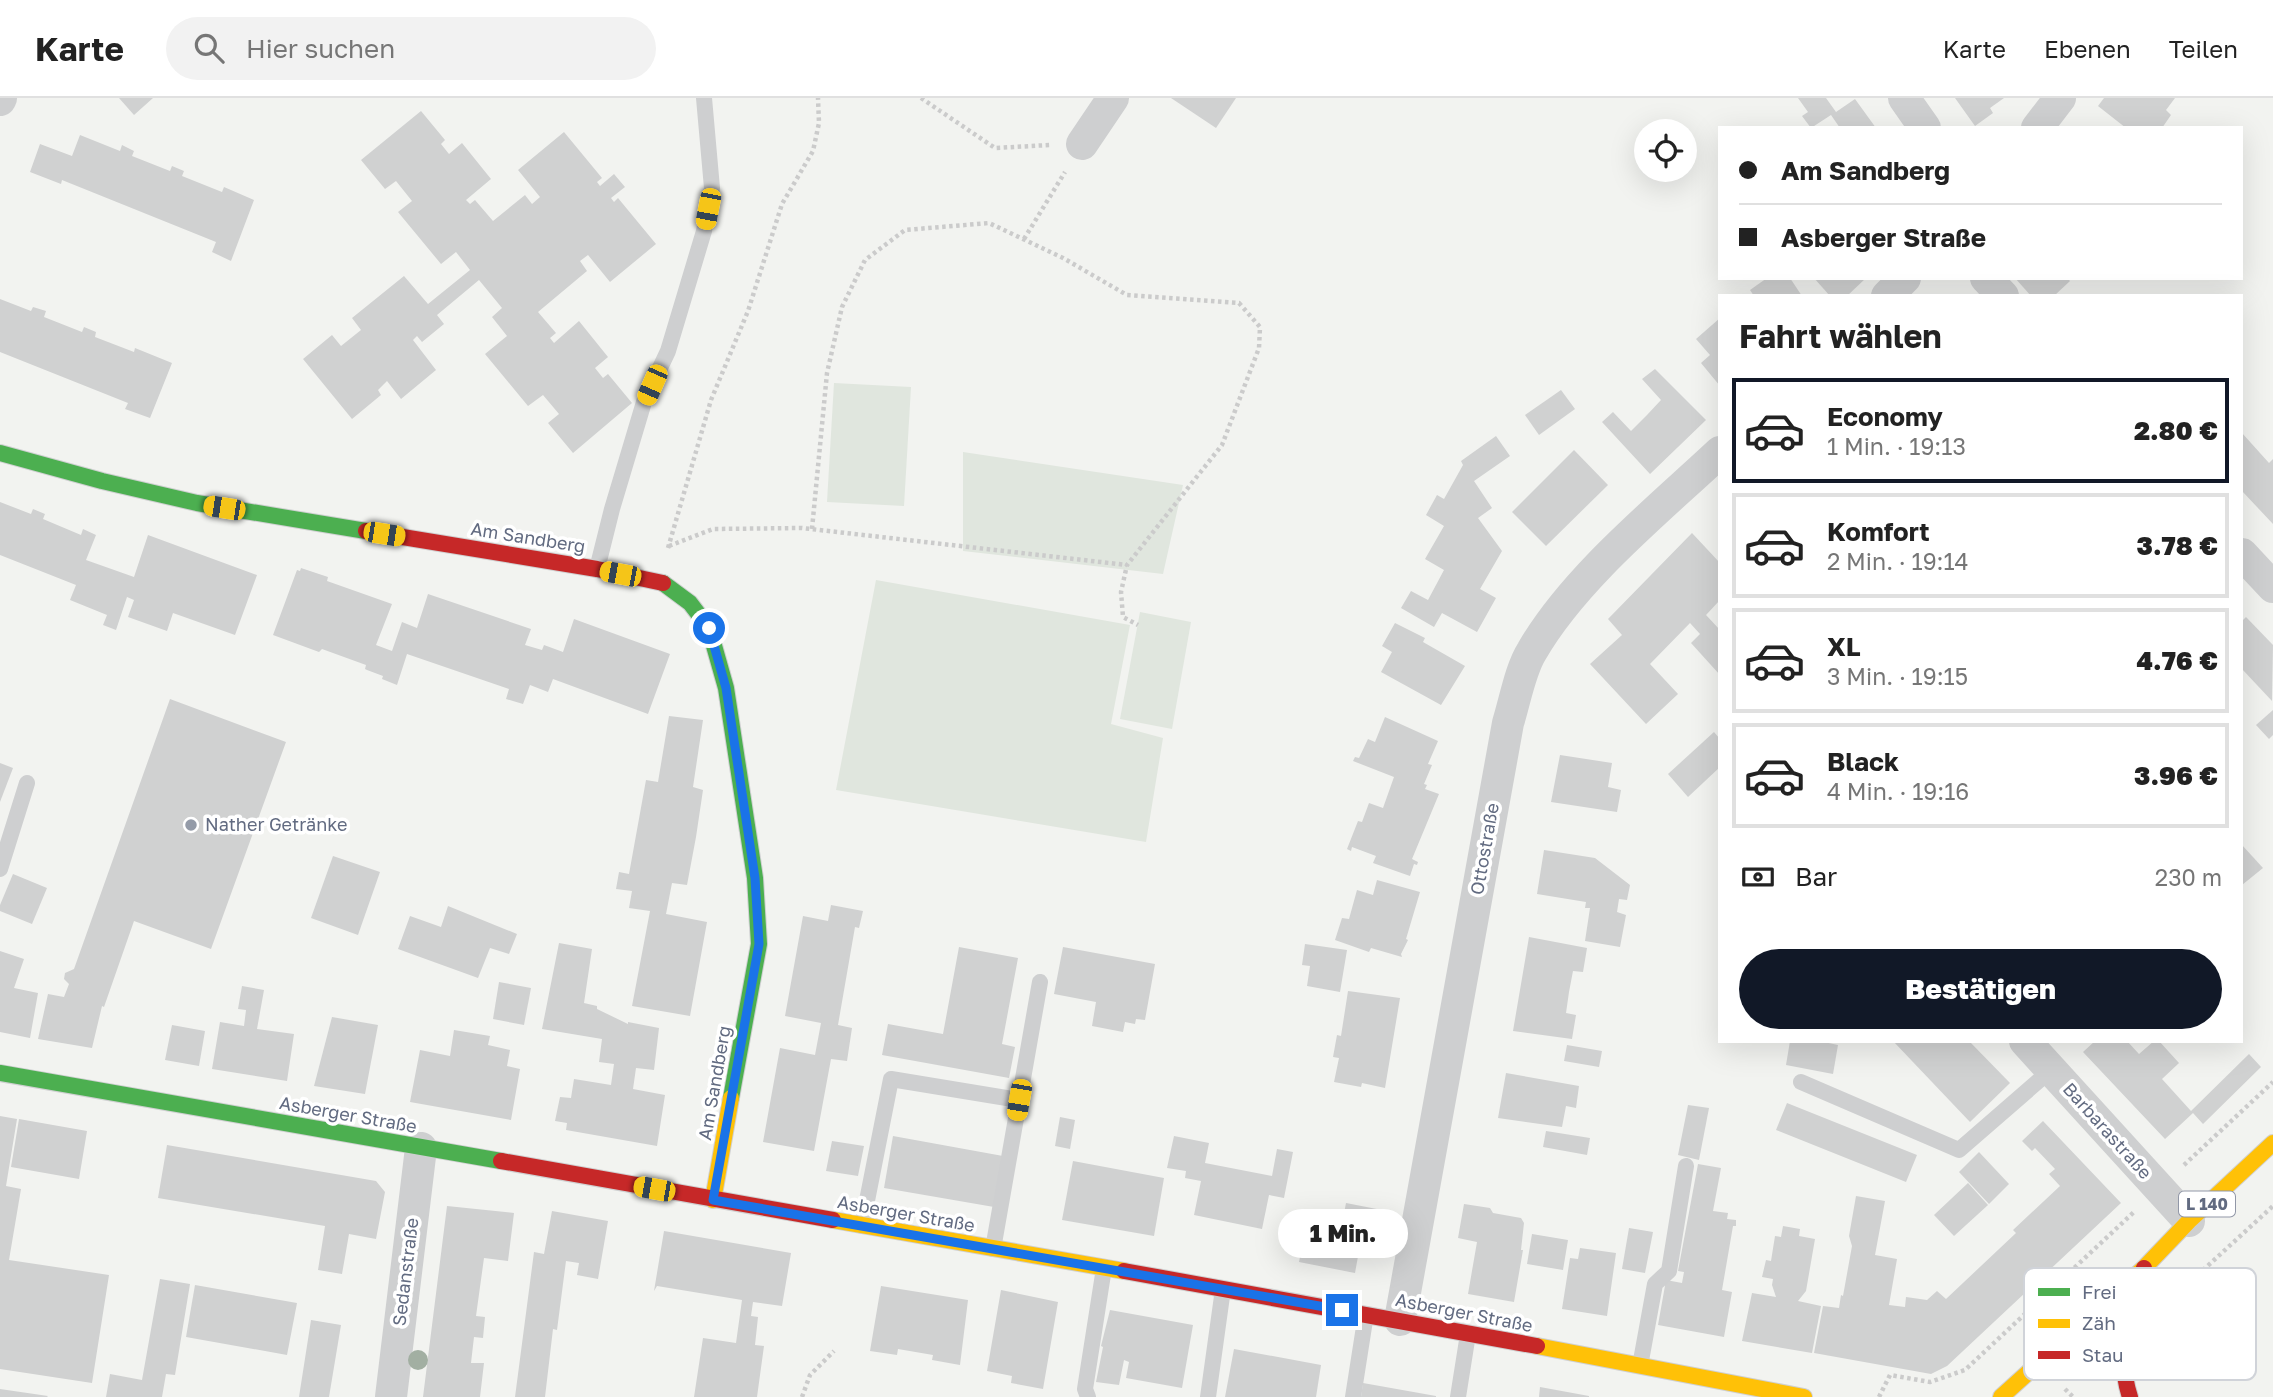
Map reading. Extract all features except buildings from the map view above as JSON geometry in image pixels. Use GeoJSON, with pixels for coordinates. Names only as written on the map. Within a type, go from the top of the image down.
{"type":"FeatureCollection","features":[{"type":"Feature","properties":{"kind":"street"},"geometry":{"type":"LineString","coordinates":[[1082,144],[1113,98]]}},
{"type":"Feature","properties":{"kind":"street"},"geometry":{"type":"LineString","coordinates":[[1904,98],[1925,126]]}},
{"type":"Feature","properties":{"kind":"street"},"geometry":{"type":"LineString","coordinates":[[2039,126],[2060,98]]}},
{"type":"Feature","properties":{"kind":"street"},"geometry":{"type":"LineString","coordinates":[[1888,294],[1903,280]]}},
{"type":"Feature","properties":{"kind":"street"},"geometry":{"type":"LineString","coordinates":[[1988,280],[2001,294]]}},
{"type":"Feature","properties":{"kind":"street","name":"Am Sandberg"},"geometry":{"type":"LineString","coordinates":[[0,453],[197,503],[597,569],[665,583],[690,603],[709,628],[726,688],[755,878],[759,944],[713,1200]]}},
{"type":"Feature","properties":{"kind":"street","name":"Ottostraße"},"geometry":{"type":"LineString","coordinates":[[1400,1320],[1508,723],[1530,653],[1568,600],[1718,454]]}},
{"type":"Feature","properties":{"kind":"street"},"geometry":{"type":"LineString","coordinates":[[2243,555],[2273,587]]}},
{"type":"Feature","properties":{"kind":"street","name":"Barbarastraße"},"geometry":{"type":"LineString","coordinates":[[2027,1043],[2189,1221]]}},
{"type":"Feature","properties":{"kind":"street","name":"Asberger Straße"},"geometry":{"type":"LineString","coordinates":[[0,1073],[1400,1320],[1804,1397]]}},
{"type":"Feature","properties":{"kind":"street","name":"L 140"},"geometry":{"type":"LineString","coordinates":[[2144,1268],[2189,1221],[2273,1143]]}},
{"type":"Feature","properties":{"kind":"street","name":"Sedanstraße"},"geometry":{"type":"LineString","coordinates":[[391,1397],[421,1148]]}},
{"type":"Feature","properties":{"kind":"street","name":"L 140"},"geometry":{"type":"LineString","coordinates":[[2001,1397],[2024,1376]]}},
{"type":"Feature","properties":{"kind":"street"},"geometry":{"type":"LineString","coordinates":[[2125,1380],[2130,1397]]}},
{"type":"Feature","properties":{"kind":"street"},"geometry":{"type":"LineString","coordinates":[[1732,1385],[1749,1397]]}},
{"type":"Feature","properties":{"kind":"lane"},"geometry":{"type":"LineString","coordinates":[[597,569],[644,402],[668,351],[704,231],[712,188],[704,98]]}},
{"type":"Feature","properties":{"kind":"lane"},"geometry":{"type":"LineString","coordinates":[[0,869],[27,783]]}},
{"type":"Feature","properties":{"kind":"lane"},"geometry":{"type":"LineString","coordinates":[[993,1249],[1040,982]]}},
{"type":"Feature","properties":{"kind":"lane"},"geometry":{"type":"LineString","coordinates":[[1801,1082],[1959,1150],[2051,1070]]}},
{"type":"Feature","properties":{"kind":"lane"},"geometry":{"type":"LineString","coordinates":[[862,1226],[891,1079],[1019,1100]]}},
{"type":"Feature","properties":{"kind":"lane"},"geometry":{"type":"LineString","coordinates":[[1640,1366],[1656,1284],[1669,1271],[1686,1166]]}},
{"type":"Feature","properties":{"kind":"lane"},"geometry":{"type":"LineString","coordinates":[[1088,1397],[1085,1389],[1104,1268]]}},
{"type":"Feature","properties":{"kind":"lane"},"geometry":{"type":"LineString","coordinates":[[1208,1397],[1223,1289]]}},
{"type":"Feature","properties":{"kind":"lane"},"geometry":{"type":"LineString","coordinates":[[1353,1397],[1366,1314]]}},
{"type":"Feature","properties":{"kind":"lane"},"geometry":{"type":"LineString","coordinates":[[1458,1397],[1469,1333]]}},
{"type":"Feature","properties":{"kind":"path"},"geometry":{"type":"LineString","coordinates":[[665,583],[665,557],[711,400],[748,311],[782,204],[813,151],[819,124],[818,98]]}},
{"type":"Feature","properties":{"kind":"path"},"geometry":{"type":"LineString","coordinates":[[921,98],[995,148],[1082,144]]}},
{"type":"Feature","properties":{"kind":"path"},"geometry":{"type":"LineString","coordinates":[[1024,239],[1082,144]]}},
{"type":"Feature","properties":{"kind":"path"},"geometry":{"type":"LineString","coordinates":[[812,529],[827,373],[842,307],[864,260],[905,230],[989,223],[1063,258],[1127,295],[1239,303],[1260,327],[1259,348],[1222,445],[1127,565],[1121,593],[1123,617],[1138,625]]}},
{"type":"Feature","properties":{"kind":"path"},"geometry":{"type":"LineString","coordinates":[[668,546],[713,530],[812,529],[1127,565]]}},
{"type":"Feature","properties":{"kind":"path"},"geometry":{"type":"LineString","coordinates":[[2074,1268],[2273,1082]]}},
{"type":"Feature","properties":{"kind":"path"},"geometry":{"type":"LineString","coordinates":[[2205,1268],[2273,1206]]}},
{"type":"Feature","properties":{"kind":"path"},"geometry":{"type":"LineString","coordinates":[[1880,1397],[1890,1375],[1930,1382],[1965,1370],[2024,1315]]}},
{"type":"Feature","properties":{"kind":"path"},"geometry":{"type":"LineString","coordinates":[[802,1397],[810,1375],[835,1351]]}},
{"type":"Feature","properties":{"kind":"path"},"geometry":{"type":"LineString","coordinates":[[2068,1393],[2073,1397]]}},
{"type":"Feature","properties":{"kind":"shaded area"},"geometry":{"type":"Polygon","coordinates":[[[834,383],[911,387],[904,506],[827,502],[834,383]]]}},
{"type":"Feature","properties":{"kind":"shaded area"},"geometry":{"type":"Polygon","coordinates":[[[963,452],[1183,485],[1163,574],[963,551],[963,452]]]}},
{"type":"Feature","properties":{"kind":"shaded area"},"geometry":{"type":"Polygon","coordinates":[[[876,580],[1130,625],[1111,724],[1163,738],[1146,842],[836,790],[876,580]]]}},
{"type":"Feature","properties":{"kind":"shaded area"},"geometry":{"type":"Polygon","coordinates":[[[1140,612],[1191,622],[1172,729],[1120,719],[1140,612]]]}},
{"type":"Feature","properties":{"kind":"traffic: fast"},"geometry":{"type":"LineString","coordinates":[[0,453],[197,503],[366,531]]}},
{"type":"Feature","properties":{"kind":"traffic: fast"},"geometry":{"type":"LineString","coordinates":[[663,583],[690,603],[709,628],[726,688],[755,878],[759,944],[731,1098]]}},
{"type":"Feature","properties":{"kind":"traffic: fast"},"geometry":{"type":"LineString","coordinates":[[0,1073],[501,1161]]}},
{"type":"Feature","properties":{"kind":"traffic: slow"},"geometry":{"type":"LineString","coordinates":[[713,1200],[731,1098]]}},
{"type":"Feature","properties":{"kind":"traffic: slow"},"geometry":{"type":"LineString","coordinates":[[2144,1268],[2189,1221],[2273,1143]]}},
{"type":"Feature","properties":{"kind":"traffic: slow"},"geometry":{"type":"LineString","coordinates":[[833,1220],[1124,1271]]}},
{"type":"Feature","properties":{"kind":"traffic: slow"},"geometry":{"type":"LineString","coordinates":[[1537,1346],[1804,1397]]}},
{"type":"Feature","properties":{"kind":"traffic: slow"},"geometry":{"type":"LineString","coordinates":[[2001,1397],[2024,1376]]}},
{"type":"Feature","properties":{"kind":"traffic: jam"},"geometry":{"type":"LineString","coordinates":[[366,531],[597,569],[663,583]]}},
{"type":"Feature","properties":{"kind":"traffic: jam"},"geometry":{"type":"LineString","coordinates":[[501,1161],[833,1220]]}},
{"type":"Feature","properties":{"kind":"traffic: jam"},"geometry":{"type":"LineString","coordinates":[[1124,1271],[1537,1346]]}},
{"type":"Feature","properties":{"kind":"traffic: jam"},"geometry":{"type":"LineString","coordinates":[[2126,1380],[2130,1397]]}},
{"type":"Feature","properties":{"kind":"place","name":"Nather Getränke"},"geometry":{"type":"Point","coordinates":[191,825]}},
{"type":"Feature","properties":{"kind":"route"},"geometry":{"type":"LineString","coordinates":[[709,628],[726,688],[755,878],[759,944],[713,1200],[1342,1310]]}}]}
